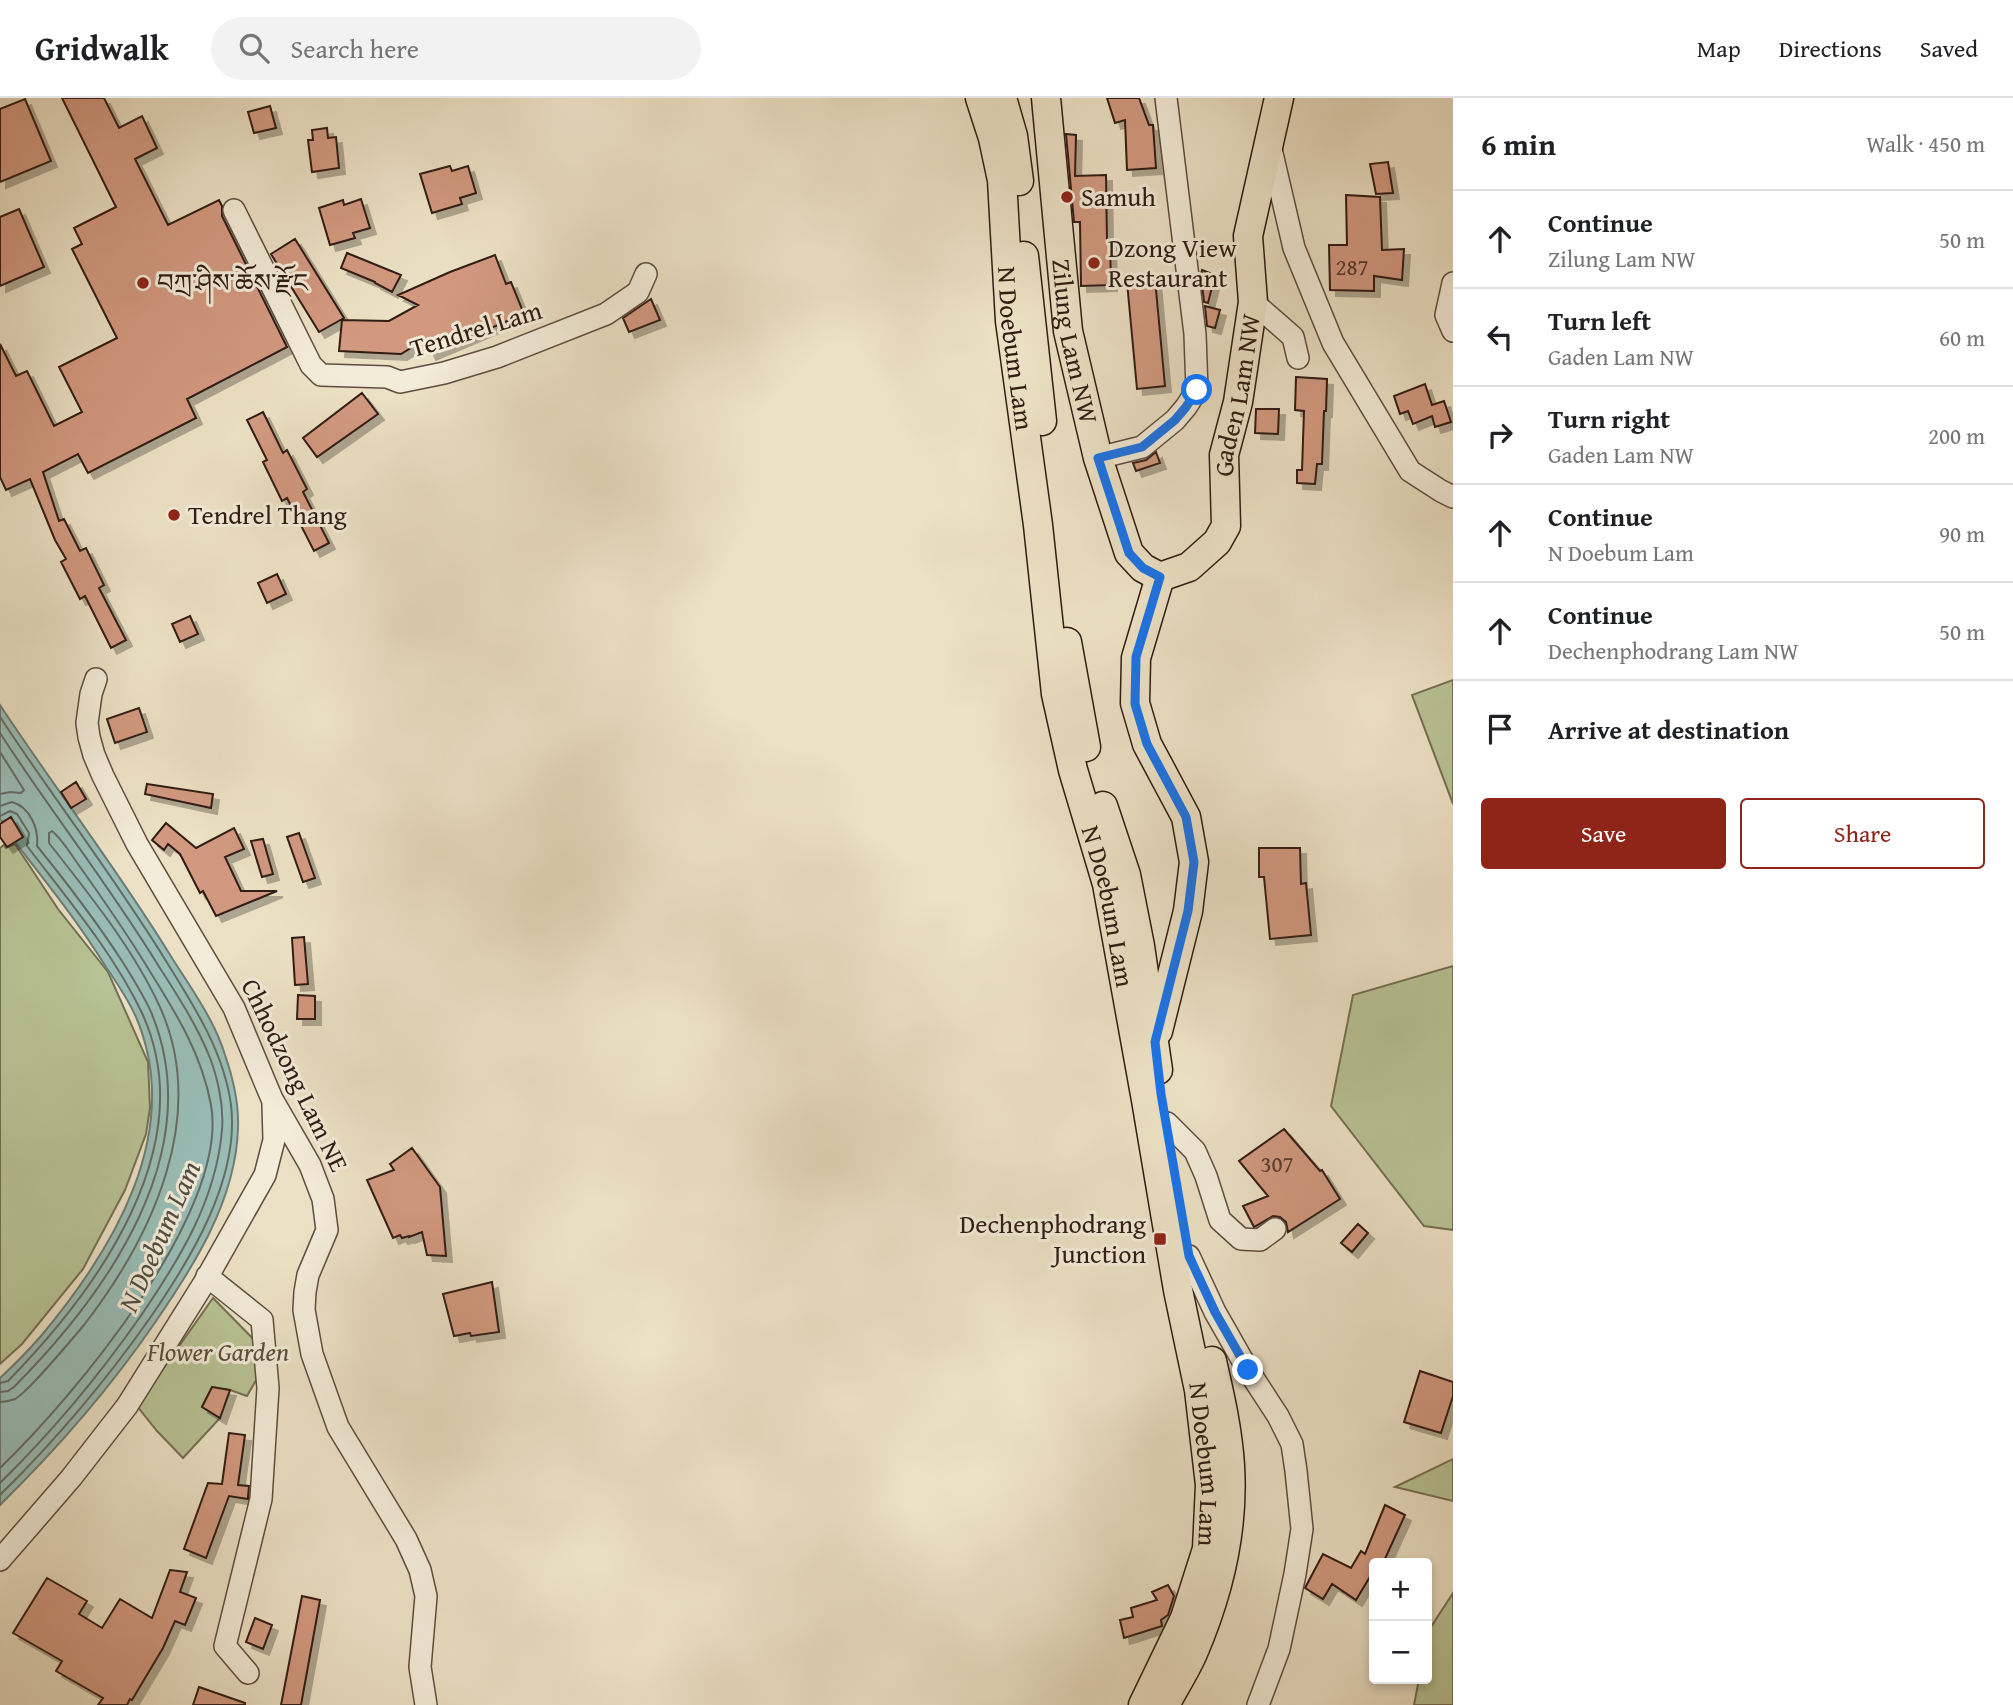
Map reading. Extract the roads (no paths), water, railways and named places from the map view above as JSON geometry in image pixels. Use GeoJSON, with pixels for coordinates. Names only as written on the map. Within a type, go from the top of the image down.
{"type":"FeatureCollection","features":[{"type":"Feature","properties":{"kind":"main road","name":"N Doebum Lam"},"geometry":{"type":"LineString","coordinates":[[980,98],[993,138],[1002,180],[1010,321],[1038,525],[1056,694],[1073,770],[1107,884],[1178,1290],[1199,1390],[1210,1485],[1207,1549],[1185,1618],[1143,1705]]}},
{"type":"Feature","properties":{"kind":"main road","name":"N Doebum Lam"},"geometry":{"type":"LineString","coordinates":[[1002,98],[1013,136],[1018,170],[1026,284],[1069,656],[1085,745],[1099,797],[1126,874],[1189,1256],[1226,1430],[1230,1466],[1231,1508],[1223,1563],[1192,1654],[1165,1705]]}},
{"type":"Feature","properties":{"kind":"main road","name":"Zilung Lam NW"},"geometry":{"type":"LineString","coordinates":[[1046,98],[1068,331],[1098,458]]}},
{"type":"Feature","properties":{"kind":"main road","name":"Gaden Lam NW"},"geometry":{"type":"LineString","coordinates":[[1160,577],[1189,567],[1217,542],[1226,526],[1224,455],[1238,402],[1253,302],[1248,236],[1279,98]]}},
{"type":"Feature","properties":{"kind":"main road"},"geometry":{"type":"LineString","coordinates":[[1098,458],[1129,553],[1143,568],[1160,577],[1136,657],[1135,704],[1147,744],[1186,817],[1194,862],[1188,911],[1155,1042]]}},
{"type":"Feature","properties":{"kind":"street","name":"Zilung Lam NW"},"geometry":{"type":"LineString","coordinates":[[1098,458],[1142,447],[1175,420],[1197,390],[1195,334],[1166,98]]}},
{"type":"Feature","properties":{"kind":"street"},"geometry":{"type":"LineString","coordinates":[[1270,142],[1294,248],[1333,342],[1410,471],[1453,497]]}},
{"type":"Feature","properties":{"kind":"street","name":"Tendrel Lam"},"geometry":{"type":"LineString","coordinates":[[234,210],[311,365],[321,375],[387,377],[400,382],[444,373],[497,357],[606,314],[638,292],[646,274]]}},
{"type":"Feature","properties":{"kind":"street"},"geometry":{"type":"LineString","coordinates":[[1453,283],[1446,315],[1453,331]]}},
{"type":"Feature","properties":{"kind":"street"},"geometry":{"type":"LineString","coordinates":[[1253,302],[1293,337],[1298,358]]}},
{"type":"Feature","properties":{"kind":"street","name":"Chhodzong Lam NE"},"geometry":{"type":"LineString","coordinates":[[96,679],[87,723],[93,755],[137,844],[234,1008],[272,1099],[310,1165],[323,1199],[327,1230],[308,1275],[305,1292],[304,1310],[312,1354],[338,1427],[406,1539],[420,1570],[426,1596],[419,1667],[426,1705]]}},
{"type":"Feature","properties":{"kind":"street"},"geometry":{"type":"LineString","coordinates":[[0,1560],[71,1478],[127,1406],[207,1276],[265,1175],[274,1140],[272,1099]]}},
{"type":"Feature","properties":{"kind":"street"},"geometry":{"type":"LineString","coordinates":[[1167,1123],[1195,1151],[1220,1220],[1241,1239],[1260,1240],[1275,1228]]}},
{"type":"Feature","properties":{"kind":"street"},"geometry":{"type":"LineString","coordinates":[[1189,1256],[1215,1312],[1292,1444],[1302,1529],[1279,1649],[1258,1705]]}},
{"type":"Feature","properties":{"kind":"street"},"geometry":{"type":"LineString","coordinates":[[207,1276],[262,1320],[268,1388],[261,1499],[225,1646],[248,1673]]}},
{"type":"Feature","properties":{"kind":"water"},"geometry":{"type":"Polygon","coordinates":[[[0,705],[131,894],[202,1005],[221,1042],[228,1064],[235,1091],[238,1128],[230,1181],[210,1231],[184,1279],[137,1349],[100,1396],[0,1505],[0,1378],[36,1342],[68,1302],[116,1228],[134,1187],[146,1146],[152,1103],[149,1060],[136,1017],[74,919],[15,842],[23,837],[11,818],[2,822],[0,819],[0,705]]]}},
{"type":"Feature","properties":{"kind":"place","name":"Samuh"},"geometry":{"type":"Point","coordinates":[1067,197]}},
{"type":"Feature","properties":{"kind":"place","name":"Dzong View Restaurant"},"geometry":{"type":"Point","coordinates":[1094,263]}},
{"type":"Feature","properties":{"kind":"place","name":"བཀྲ་ཤིས་ཆོས་རྫོང"},"geometry":{"type":"Point","coordinates":[143,283]}},
{"type":"Feature","properties":{"kind":"place","name":"Tendrel Thang"},"geometry":{"type":"Point","coordinates":[174,515]}},
{"type":"Feature","properties":{"kind":"place","name":"Dechenphodrang Junction"},"geometry":{"type":"Point","coordinates":[1160,1239]}},
{"type":"Feature","properties":{"kind":"park label","name":"Flower Garden"},"geometry":{"type":"Point","coordinates":[218,1352]}}]}
